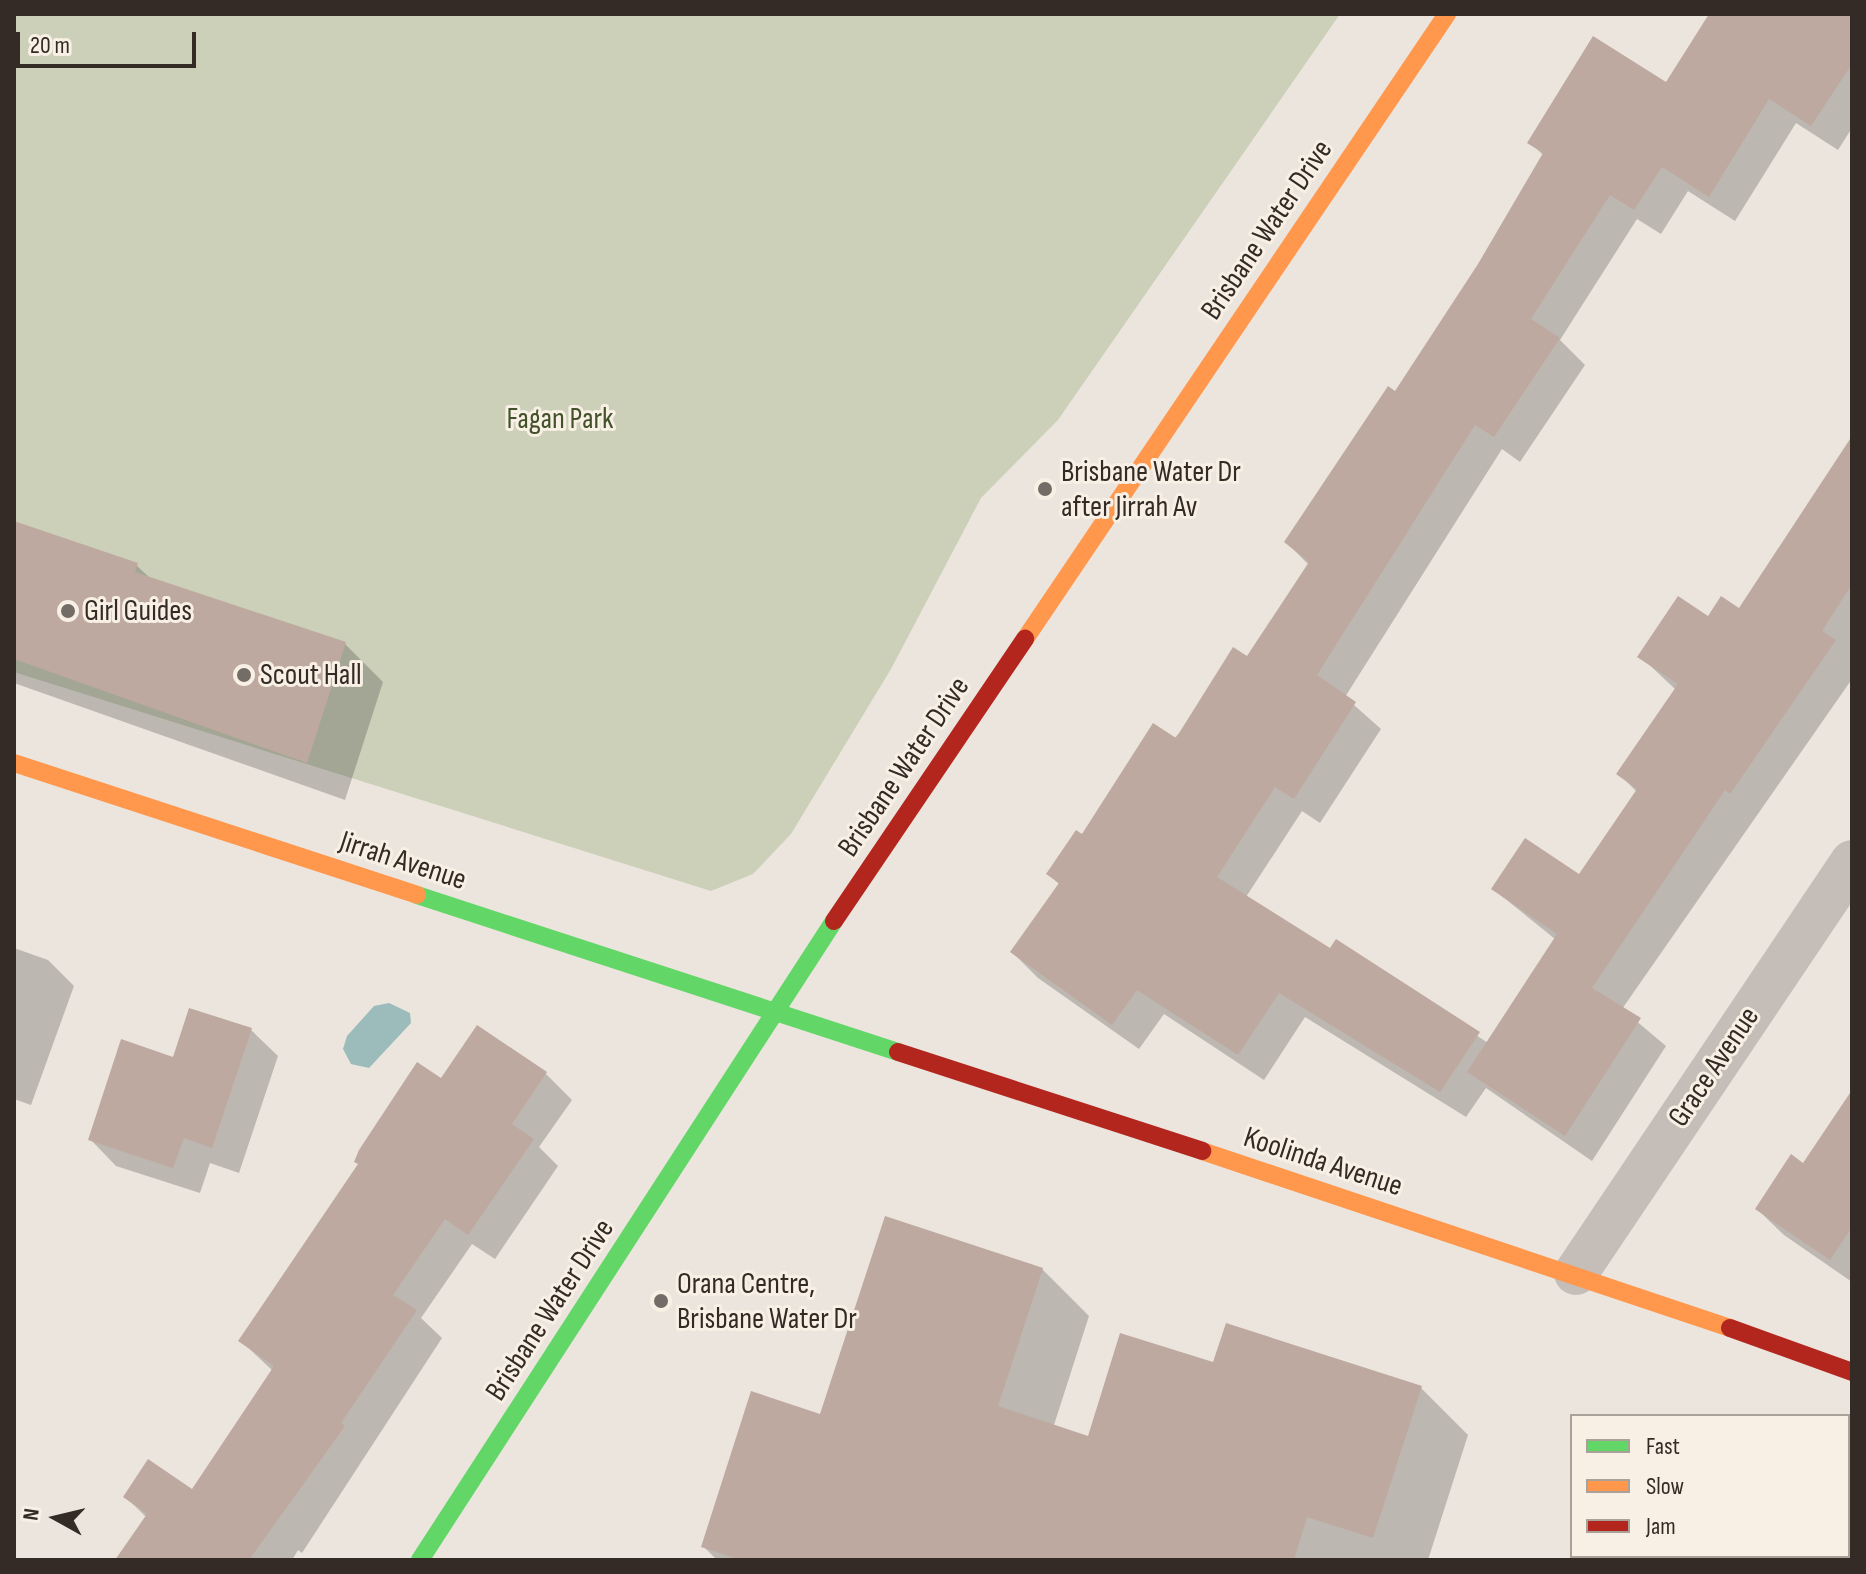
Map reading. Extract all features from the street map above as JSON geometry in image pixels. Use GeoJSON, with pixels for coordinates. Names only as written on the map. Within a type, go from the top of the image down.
{"type":"FeatureCollection","features":[{"type":"Feature","properties":{"kind":"street","name":"Brisbane Water Drive"},"geometry":{"type":"LineString","coordinates":[[420,1560],[775,1011],[1447,14]]}},
{"type":"Feature","properties":{"kind":"street","name":"Jirrah Avenue"},"geometry":{"type":"LineString","coordinates":[[14,763],[775,1011]]}},
{"type":"Feature","properties":{"kind":"street","name":"Grace Avenue"},"geometry":{"type":"LineString","coordinates":[[1576,1273],[1852,862]]}},
{"type":"Feature","properties":{"kind":"street","name":"Koolinda Avenue"},"geometry":{"type":"LineString","coordinates":[[775,1011],[1576,1273],[1852,1372]]}},
{"type":"Feature","properties":{"kind":"green space","name":"Fagan Park"},"geometry":{"type":"Polygon","coordinates":[[[14,14],[1340,14],[1058,420],[981,498],[891,669],[791,834],[753,874],[711,891],[14,672],[14,14]]]}},
{"type":"Feature","properties":{"kind":"water"},"geometry":{"type":"Polygon","coordinates":[[[389,1003],[410,1013],[411,1023],[369,1068],[351,1064],[343,1049],[347,1036],[374,1006],[389,1003]]]}},
{"type":"Feature","properties":{"kind":"building"},"geometry":{"type":"Polygon","coordinates":[[[1709,14],[1852,14],[1852,64],[1811,126],[1769,99],[1709,197],[1662,167],[1634,210],[1610,195],[1531,319],[1560,338],[1494,437],[1475,425],[1317,675],[1356,702],[1294,799],[1275,787],[1217,877],[1330,948],[1336,939],[1480,1032],[1440,1092],[1279,993],[1238,1055],[1137,990],[1112,1025],[1010,952],[1059,883],[1046,874],[1076,830],[1082,834],[1153,723],[1176,738],[1233,647],[1247,656],[1309,562],[1284,542],[1388,386],[1395,391],[1478,264],[1543,153],[1527,143],[1593,36],[1666,82],[1709,14]]]}},
{"type":"Feature","properties":{"kind":"building"},"geometry":{"type":"Polygon","coordinates":[[[1852,436],[1852,584],[1822,631],[1836,640],[1730,794],[1725,790],[1592,988],[1641,1018],[1565,1136],[1467,1072],[1557,934],[1491,889],[1525,838],[1579,874],[1637,789],[1616,774],[1678,684],[1637,657],[1678,596],[1708,616],[1721,596],[1739,608],[1852,436]]]}},
{"type":"Feature","properties":{"kind":"building"},"geometry":{"type":"Polygon","coordinates":[[[14,521],[138,563],[135,572],[346,642],[307,763],[14,659],[14,521]]]}},
{"type":"Feature","properties":{"kind":"building"},"geometry":{"type":"Polygon","coordinates":[[[189,1008],[252,1028],[212,1148],[184,1138],[173,1168],[88,1140],[121,1039],[173,1057],[189,1008]]]}},
{"type":"Feature","properties":{"kind":"building"},"geometry":{"type":"Polygon","coordinates":[[[477,1025],[547,1072],[512,1124],[534,1139],[468,1235],[445,1219],[393,1295],[417,1310],[341,1423],[345,1426],[249,1560],[115,1560],[147,1514],[123,1497],[148,1459],[192,1489],[274,1366],[238,1341],[358,1164],[354,1162],[359,1150],[417,1062],[441,1078],[477,1025]]]}},
{"type":"Feature","properties":{"kind":"building"},"geometry":{"type":"Polygon","coordinates":[[[1852,1090],[1852,1227],[1830,1260],[1755,1209],[1791,1154],[1803,1163],[1852,1090]]]}},
{"type":"Feature","properties":{"kind":"building"},"geometry":{"type":"Polygon","coordinates":[[[885,1216],[1043,1268],[998,1406],[1088,1436],[1120,1333],[1213,1362],[1226,1323],[1422,1386],[1373,1538],[1307,1517],[1294,1560],[741,1560],[701,1547],[751,1391],[820,1414],[885,1216]]]}},
{"type":"Feature","properties":{"kind":"traffic: fast"},"geometry":{"type":"LineString","coordinates":[[417,895],[898,1052]]}},
{"type":"Feature","properties":{"kind":"traffic: fast"},"geometry":{"type":"LineString","coordinates":[[420,1560],[834,921]]}},
{"type":"Feature","properties":{"kind":"traffic: slow"},"geometry":{"type":"LineString","coordinates":[[1025,639],[1447,14]]}},
{"type":"Feature","properties":{"kind":"traffic: slow"},"geometry":{"type":"LineString","coordinates":[[14,763],[417,895]]}},
{"type":"Feature","properties":{"kind":"traffic: slow"},"geometry":{"type":"LineString","coordinates":[[1202,1151],[1730,1328]]}},
{"type":"Feature","properties":{"kind":"traffic: jam"},"geometry":{"type":"LineString","coordinates":[[834,921],[1025,639]]}},
{"type":"Feature","properties":{"kind":"traffic: jam"},"geometry":{"type":"LineString","coordinates":[[898,1052],[1202,1151]]}},
{"type":"Feature","properties":{"kind":"traffic: jam"},"geometry":{"type":"LineString","coordinates":[[1730,1328],[1852,1372]]}},
{"type":"Feature","properties":{"kind":"place","name":"Brisbane Water Dr after Jirrah Av"},"geometry":{"type":"Point","coordinates":[1045,489]}},
{"type":"Feature","properties":{"kind":"place","name":"Girl Guides"},"geometry":{"type":"Point","coordinates":[68,611]}},
{"type":"Feature","properties":{"kind":"place","name":"Scout Hall"},"geometry":{"type":"Point","coordinates":[244,675]}},
{"type":"Feature","properties":{"kind":"place","name":"Orana Centre, Brisbane Water Dr"},"geometry":{"type":"Point","coordinates":[661,1301]}}]}
